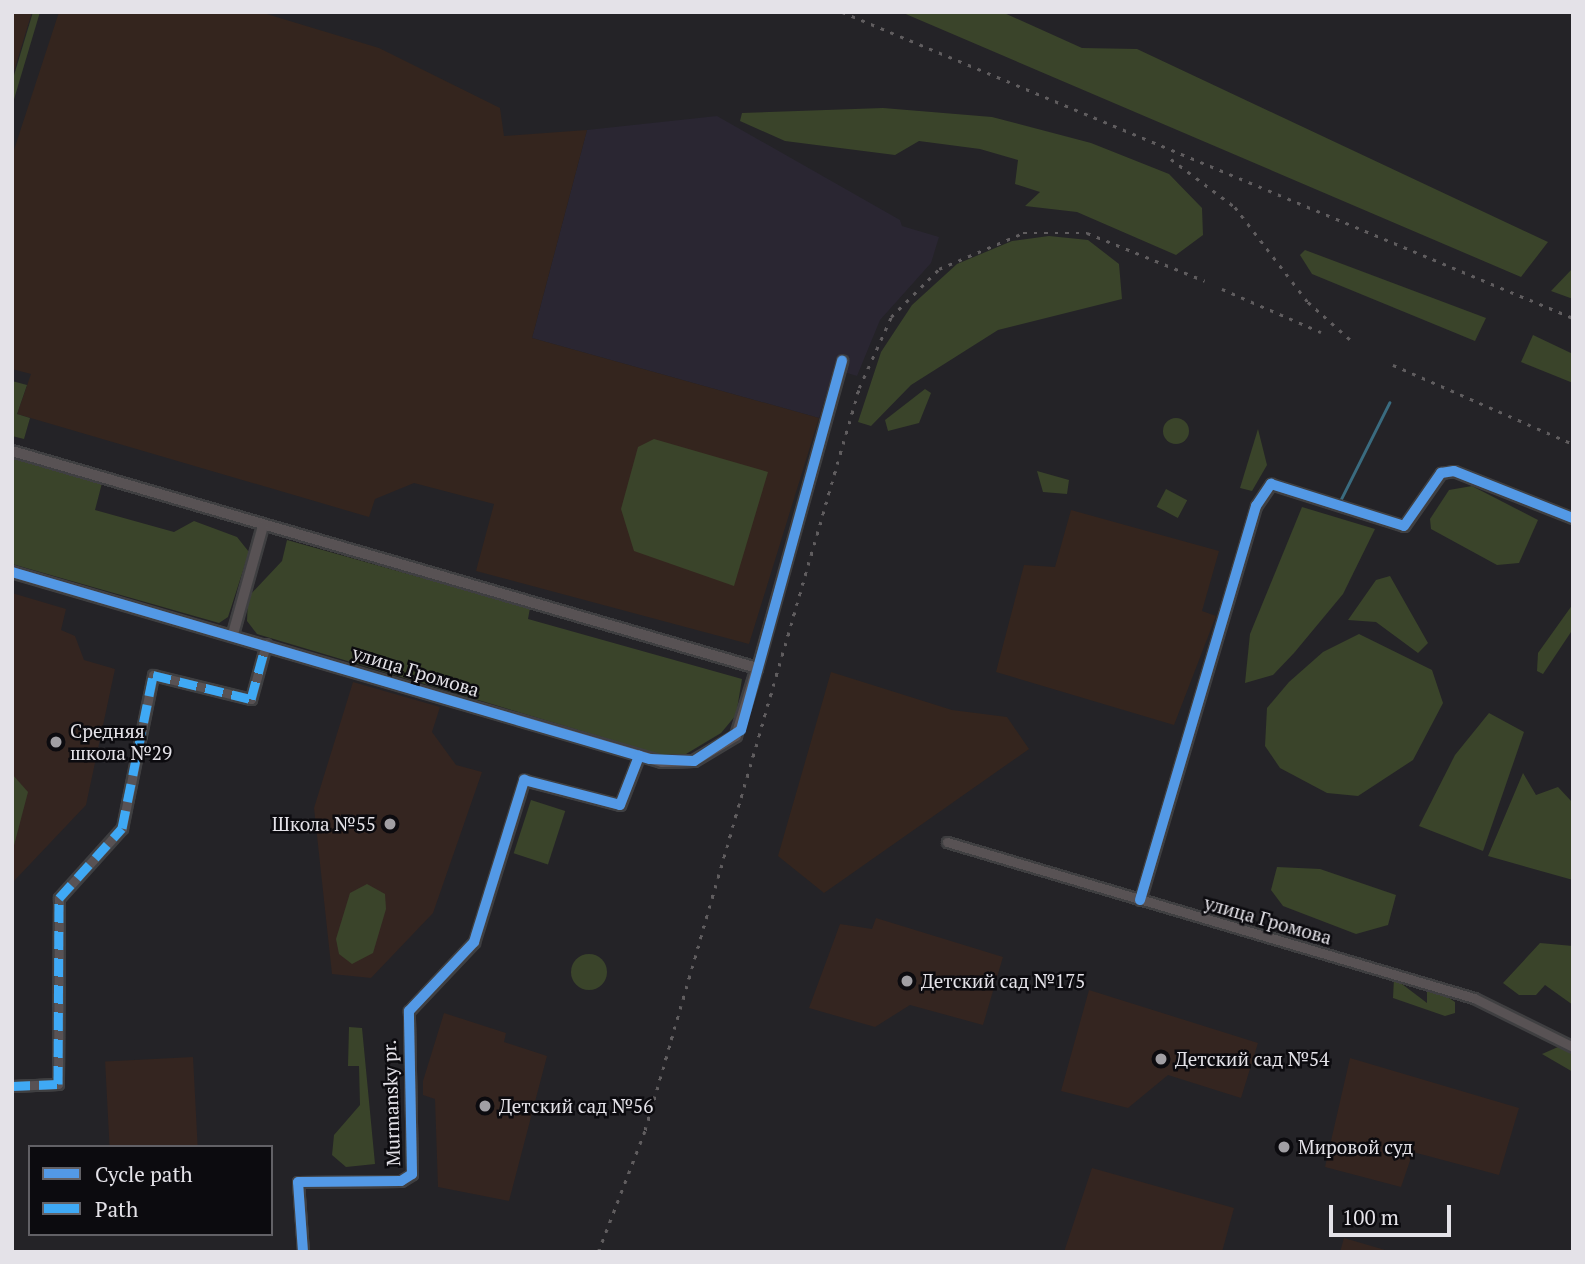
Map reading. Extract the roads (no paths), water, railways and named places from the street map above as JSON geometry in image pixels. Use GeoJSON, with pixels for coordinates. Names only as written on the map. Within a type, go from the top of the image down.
{"type":"FeatureCollection","features":[{"type":"Feature","properties":{"kind":"street"},"geometry":{"type":"LineString","coordinates":[[12,451],[757,668],[842,361]]}},
{"type":"Feature","properties":{"kind":"street"},"geometry":{"type":"LineString","coordinates":[[1140,900],[1256,506],[1271,484],[1404,526],[1441,473],[1454,471],[1573,518]]}},
{"type":"Feature","properties":{"kind":"street"},"geometry":{"type":"LineString","coordinates":[[233,634],[262,526]]}},
{"type":"Feature","properties":{"kind":"street","name":"улица Громова"},"geometry":{"type":"LineString","coordinates":[[12,572],[266,643],[639,756],[685,763],[736,736],[757,668]]}},
{"type":"Feature","properties":{"kind":"street"},"geometry":{"type":"LineString","coordinates":[[12,1086],[58,1084],[59,898],[122,828],[153,675],[251,699],[266,643]]}},
{"type":"Feature","properties":{"kind":"street","name":"Murmansky pr."},"geometry":{"type":"LineString","coordinates":[[303,1252],[298,1182],[401,1181],[412,1174],[409,1011],[474,942],[524,780],[620,805],[639,756]]}},
{"type":"Feature","properties":{"kind":"street","name":"улица Громова"},"geometry":{"type":"LineString","coordinates":[[947,842],[1474,998],[1573,1047]]}},
{"type":"Feature","properties":{"kind":"waterway"},"geometry":{"type":"LineString","coordinates":[[1340,501],[1389,403]]}},
{"type":"Feature","properties":{"kind":"railway"},"geometry":{"type":"LineString","coordinates":[[842,12],[1573,318]]}},
{"type":"Feature","properties":{"kind":"railway"},"geometry":{"type":"LineString","coordinates":[[1171,159],[1235,207],[1308,302],[1353,342]]}},
{"type":"Feature","properties":{"kind":"railway"},"geometry":{"type":"LineString","coordinates":[[598,1252],[645,1130],[859,388],[891,317],[939,269],[1023,233],[1087,233],[1205,281]]}},
{"type":"Feature","properties":{"kind":"railway"},"geometry":{"type":"LineString","coordinates":[[1222,289],[1321,332]]}},
{"type":"Feature","properties":{"kind":"railway"},"geometry":{"type":"LineString","coordinates":[[1393,365],[1573,444]]}},
{"type":"Feature","properties":{"kind":"place","name":"Средняя школа №29"},"geometry":{"type":"Point","coordinates":[56,742]}},
{"type":"Feature","properties":{"kind":"place","name":"Школа №55"},"geometry":{"type":"Point","coordinates":[390,824]}},
{"type":"Feature","properties":{"kind":"place","name":"Детский сад №175"},"geometry":{"type":"Point","coordinates":[907,981]}},
{"type":"Feature","properties":{"kind":"place","name":"Детский сад №54"},"geometry":{"type":"Point","coordinates":[1161,1059]}},
{"type":"Feature","properties":{"kind":"place","name":"Детский сад №56"},"geometry":{"type":"Point","coordinates":[485,1106]}},
{"type":"Feature","properties":{"kind":"place","name":"Мировой суд"},"geometry":{"type":"Point","coordinates":[1284,1147]}}]}
